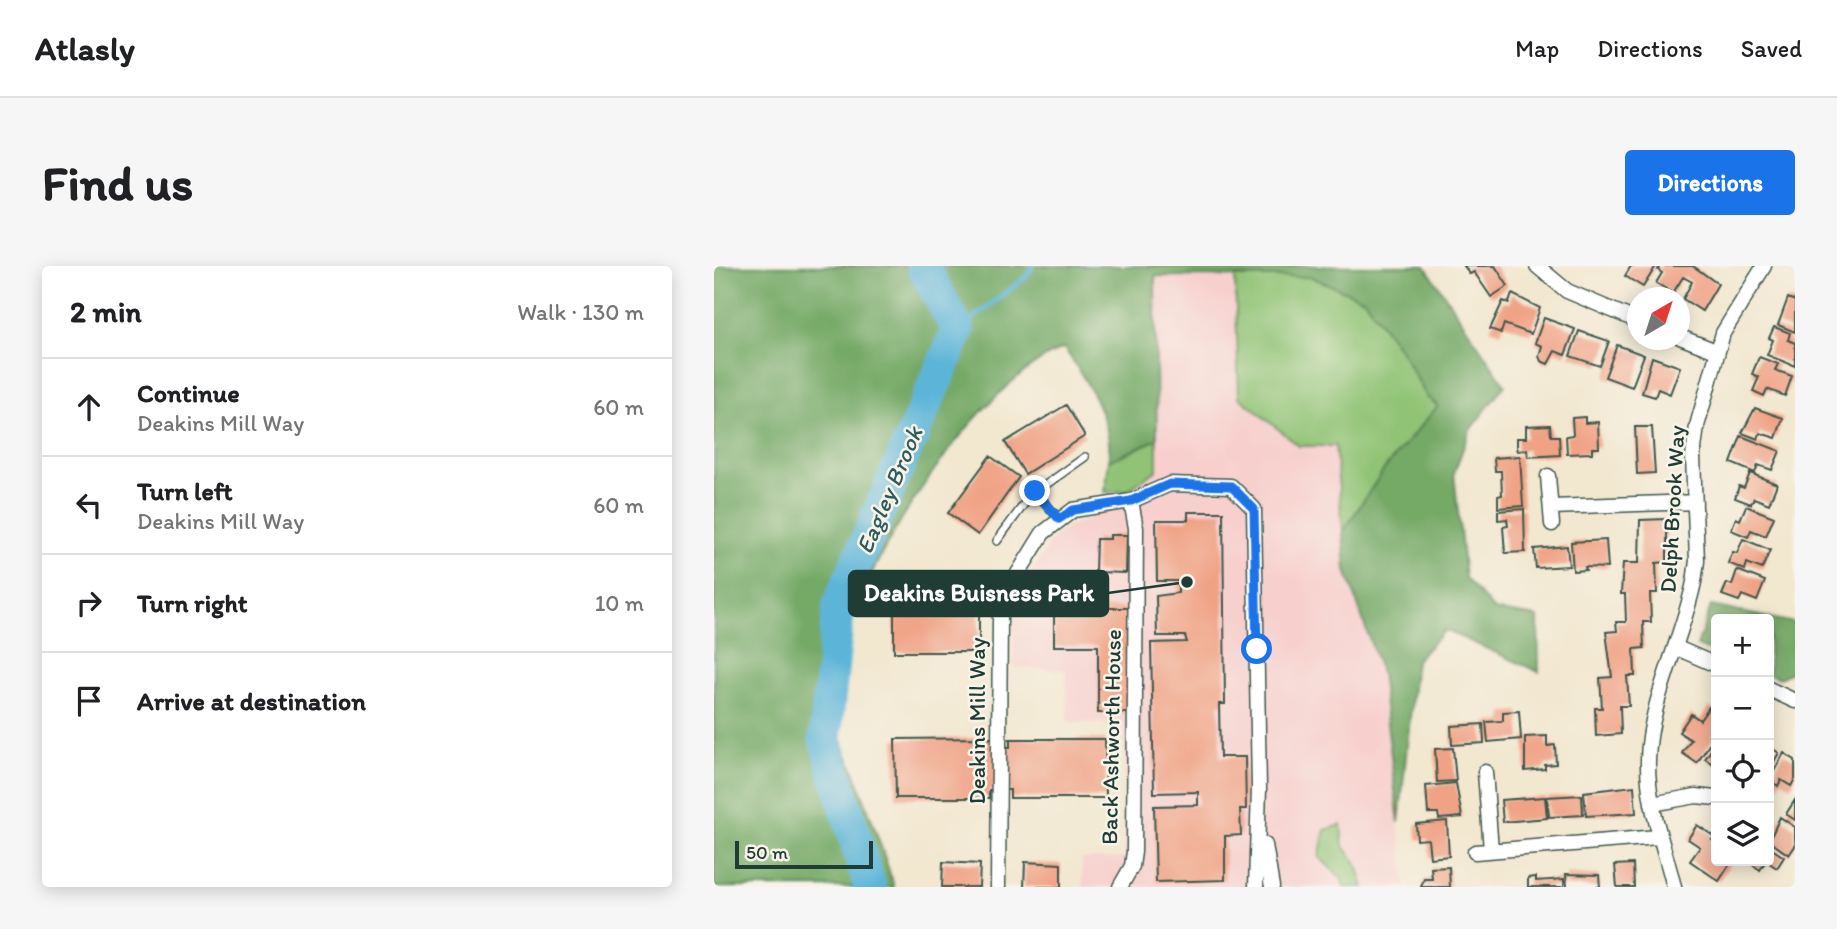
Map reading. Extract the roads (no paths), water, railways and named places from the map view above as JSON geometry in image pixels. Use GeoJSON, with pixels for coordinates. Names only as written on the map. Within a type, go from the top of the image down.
{"type":"FeatureCollection","features":[{"type":"Feature","properties":{"kind":"street"},"geometry":{"type":"LineString","coordinates":[[1537,266],[1567,291],[1627,317]]}},
{"type":"Feature","properties":{"kind":"street","name":"Delph Brook Way"},"geometry":{"type":"LineString","coordinates":[[1674,887],[1658,837],[1652,804],[1648,761],[1652,729],[1690,604],[1697,561],[1693,456],[1697,426],[1723,333],[1764,266]]}},
{"type":"Feature","properties":{"kind":"street"},"geometry":{"type":"LineString","coordinates":[[1690,341],[1716,351]]}},
{"type":"Feature","properties":{"kind":"street"},"geometry":{"type":"LineString","coordinates":[[1548,476],[1552,524]]}},
{"type":"Feature","properties":{"kind":"street","name":"Deakins Mill Way"},"geometry":{"type":"LineString","coordinates":[[998,887],[1000,615],[1009,588],[1043,533],[1059,519],[1073,510],[1131,501],[1170,484],[1231,486],[1254,509],[1259,788],[1256,887]]}},
{"type":"Feature","properties":{"kind":"street","name":"Back Ashworth House"},"geometry":{"type":"LineString","coordinates":[[1120,887],[1132,866],[1134,852],[1136,528],[1131,501]]}},
{"type":"Feature","properties":{"kind":"street"},"geometry":{"type":"LineString","coordinates":[[1551,507],[1695,502]]}},
{"type":"Feature","properties":{"kind":"street"},"geometry":{"type":"LineString","coordinates":[[1677,648],[1711,663]]}},
{"type":"Feature","properties":{"kind":"street"},"geometry":{"type":"LineString","coordinates":[[1774,691],[1795,701]]}},
{"type":"Feature","properties":{"kind":"street"},"geometry":{"type":"LineString","coordinates":[[1489,782],[1491,850]]}},
{"type":"Feature","properties":{"kind":"street","name":"Deakins Mill Way"},"geometry":{"type":"LineString","coordinates":[[1259,788],[1268,876],[1272,887]]}},
{"type":"Feature","properties":{"kind":"street"},"geometry":{"type":"LineString","coordinates":[[1652,804],[1696,796],[1711,798]]}},
{"type":"Feature","properties":{"kind":"street"},"geometry":{"type":"LineString","coordinates":[[1475,852],[1658,837]]}},
{"type":"Feature","properties":{"kind":"lane"},"geometry":{"type":"LineString","coordinates":[[997,541],[1035,491],[1086,457]]}},
{"type":"Feature","properties":{"kind":"lane"},"geometry":{"type":"LineString","coordinates":[[1035,491],[1059,519]]}},
{"type":"Feature","properties":{"kind":"waterway","name":"Eagley Brook"},"geometry":{"type":"LineString","coordinates":[[870,887],[825,739],[839,604],[958,330],[923,266]]}},
{"type":"Feature","properties":{"kind":"waterway"},"geometry":{"type":"LineString","coordinates":[[958,330],[1026,277],[1033,266]]}},
{"type":"Feature","properties":{"kind":"place","name":"Deakins Buisness Park"},"geometry":{"type":"Point","coordinates":[1187,582]}}]}
